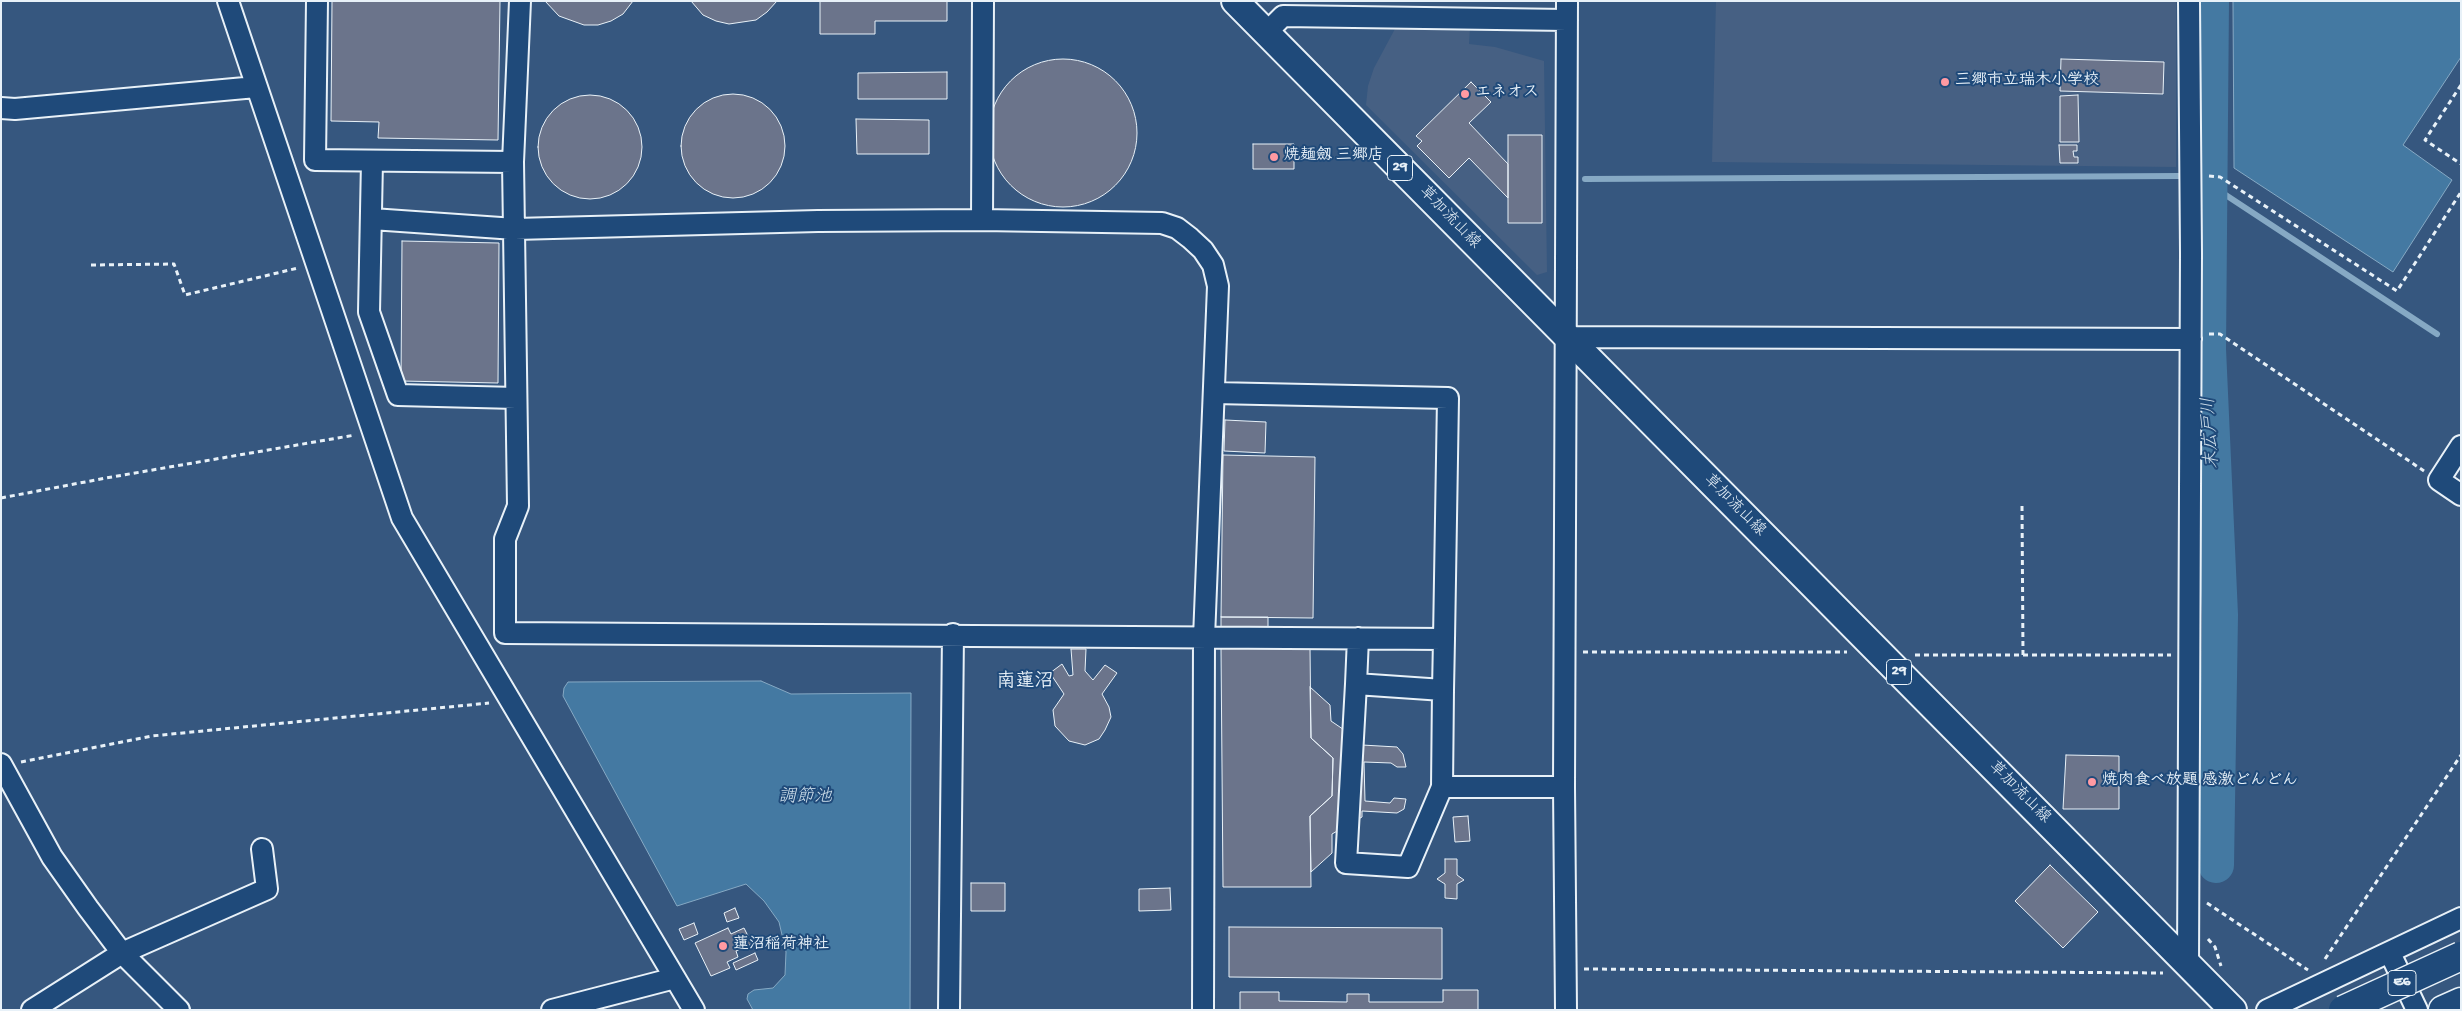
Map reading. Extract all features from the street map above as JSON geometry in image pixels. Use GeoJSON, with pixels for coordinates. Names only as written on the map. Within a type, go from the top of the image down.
{"type":"FeatureCollection","features":[{"type":"Feature","properties":{"kind":"highway","name":"E6"},"geometry":{"type":"LineString","coordinates":[[2343,1010],[2461,956]]}},
{"type":"Feature","properties":{"kind":"highway"},"geometry":{"type":"LineString","coordinates":[[2443,1010],[2461,1002]]}},
{"type":"Feature","properties":{"kind":"main road","name":"草加流山線"},"geometry":{"type":"LineString","coordinates":[[1235,1],[2233,1010]]}},
{"type":"Feature","properties":{"kind":"street"},"geometry":{"type":"LineString","coordinates":[[228,1],[402,518],[694,1010]]}},
{"type":"Feature","properties":{"kind":"street"},"geometry":{"type":"LineString","coordinates":[[317,1],[316,160],[513,162]]}},
{"type":"Feature","properties":{"kind":"street"},"geometry":{"type":"LineString","coordinates":[[520,1],[513,162],[518,506],[505,539],[505,633],[953,634],[1444,639]]}},
{"type":"Feature","properties":{"kind":"street"},"geometry":{"type":"LineString","coordinates":[[982,220],[983,1]]}},
{"type":"Feature","properties":{"kind":"street"},"geometry":{"type":"LineString","coordinates":[[2189,1],[2191,339],[2188,890],[2192,967]]}},
{"type":"Feature","properties":{"kind":"street"},"geometry":{"type":"LineString","coordinates":[[1266,33],[1283,16],[1567,11],[1564,787],[1566,1010]]}},
{"type":"Feature","properties":{"kind":"street"},"geometry":{"type":"LineString","coordinates":[[1,108],[34,108],[256,87]]}},
{"type":"Feature","properties":{"kind":"street"},"geometry":{"type":"LineString","coordinates":[[372,161],[370,312],[398,395],[516,398]]}},
{"type":"Feature","properties":{"kind":"street"},"geometry":{"type":"LineString","coordinates":[[372,219],[515,230],[818,221],[982,220],[1162,223],[1177,228],[1203,250],[1213,265],[1218,286],[1204,638],[1203,1010]]}},
{"type":"Feature","properties":{"kind":"street"},"geometry":{"type":"LineString","coordinates":[[1567,335],[2191,339]]}},
{"type":"Feature","properties":{"kind":"street"},"geometry":{"type":"LineString","coordinates":[[1214,393],[1448,398],[1442,787],[1408,867],[1346,863],[1358,638]]}},
{"type":"Feature","properties":{"kind":"street"},"geometry":{"type":"LineString","coordinates":[[2461,446],[2438,480],[2461,495]]}},
{"type":"Feature","properties":{"kind":"street"},"geometry":{"type":"LineString","coordinates":[[949,1010],[953,634]]}},
{"type":"Feature","properties":{"kind":"street"},"geometry":{"type":"LineString","coordinates":[[1356,684],[1443,690]]}},
{"type":"Feature","properties":{"kind":"street"},"geometry":{"type":"LineString","coordinates":[[2,765],[52,857],[122,953],[179,1010]]}},
{"type":"Feature","properties":{"kind":"street"},"geometry":{"type":"LineString","coordinates":[[1442,787],[1564,787]]}},
{"type":"Feature","properties":{"kind":"street"},"geometry":{"type":"LineString","coordinates":[[32,1010],[122,953],[268,889],[262,849]]}},
{"type":"Feature","properties":{"kind":"street"},"geometry":{"type":"LineString","coordinates":[[2267,1010],[2318,980],[2390,953],[2461,918]]}},
{"type":"Feature","properties":{"kind":"street"},"geometry":{"type":"LineString","coordinates":[[2390,953],[2417,1010]]}},
{"type":"Feature","properties":{"kind":"street"},"geometry":{"type":"LineString","coordinates":[[552,1010],[675,978]]}},
{"type":"Feature","properties":{"kind":"path"},"geometry":{"type":"LineString","coordinates":[[2461,85],[2425,140],[2461,164]]}},
{"type":"Feature","properties":{"kind":"path"},"geometry":{"type":"LineString","coordinates":[[2217,176],[2397,291],[2461,192]]}},
{"type":"Feature","properties":{"kind":"path"},"geometry":{"type":"LineString","coordinates":[[91,266],[174,264],[184,295],[318,264]]}},
{"type":"Feature","properties":{"kind":"path"},"geometry":{"type":"LineString","coordinates":[[2220,334],[2438,480]]}},
{"type":"Feature","properties":{"kind":"path"},"geometry":{"type":"LineString","coordinates":[[1,498],[374,431]]}},
{"type":"Feature","properties":{"kind":"path"},"geometry":{"type":"LineString","coordinates":[[2022,506],[2023,655]]}},
{"type":"Feature","properties":{"kind":"path"},"geometry":{"type":"LineString","coordinates":[[1565,652],[1844,654],[1873,647],[2023,655],[2189,655]]}},
{"type":"Feature","properties":{"kind":"path"},"geometry":{"type":"LineString","coordinates":[[2,765],[152,736],[510,701]]}},
{"type":"Feature","properties":{"kind":"path"},"geometry":{"type":"LineString","coordinates":[[2188,890],[2318,980],[2461,755]]}},
{"type":"Feature","properties":{"kind":"path"},"geometry":{"type":"LineString","coordinates":[[1566,969],[2192,967]]}},
{"type":"Feature","properties":{"kind":"shaded area","name":"三郷市立瑞木小学校"},"geometry":{"type":"Polygon","coordinates":[[[1716,1],[2176,1],[2176,167],[1712,162],[1716,1]]]}},
{"type":"Feature","properties":{"kind":"shaded area"},"geometry":{"type":"Polygon","coordinates":[[[1396,27],[1470,28],[1469,44],[1495,47],[1544,61],[1547,272],[1537,275],[1366,105],[1368,86],[1374,68],[1396,27]]]}},
{"type":"Feature","properties":{"kind":"water"},"geometry":{"type":"Polygon","coordinates":[[[2233,1],[2461,1],[2461,57],[2403,145],[2452,180],[2393,272],[2234,168],[2233,1]]]}},
{"type":"Feature","properties":{"kind":"water","name":"調節池"},"geometry":{"type":"Polygon","coordinates":[[[761,681],[791,694],[911,693],[910,1010],[753,1010],[747,999],[748,994],[754,990],[773,988],[785,975],[786,952],[779,922],[764,901],[746,884],[677,906],[563,696],[564,688],[568,682],[761,681]]]}},
{"type":"Feature","properties":{"kind":"building"},"geometry":{"type":"Polygon","coordinates":[[[332,1],[500,1],[498,140],[378,138],[379,122],[331,121],[332,1]]]}},
{"type":"Feature","properties":{"kind":"building"},"geometry":{"type":"Polygon","coordinates":[[[545,1],[633,1],[623,14],[611,21],[598,25],[584,25],[559,16],[545,1]]]}},
{"type":"Feature","properties":{"kind":"building"},"geometry":{"type":"Polygon","coordinates":[[[691,1],[777,1],[756,20],[729,24],[703,15],[691,1]]]}},
{"type":"Feature","properties":{"kind":"building"},"geometry":{"type":"Polygon","coordinates":[[[820,1],[947,1],[947,21],[875,21],[875,34],[820,34],[820,1]]]}},
{"type":"Feature","properties":{"kind":"building"},"geometry":{"type":"Polygon","coordinates":[[[1063,59],[1077,60],[1091,65],[1115,81],[1131,105],[1136,119],[1136,147],[1131,161],[1115,185],[1091,201],[1077,206],[1063,207],[1049,206],[1035,201],[1011,185],[995,161],[990,147],[989,133],[990,119],[995,105],[1011,81],[1035,65],[1049,60],[1063,59]]]}},
{"type":"Feature","properties":{"kind":"building"},"geometry":{"type":"Polygon","coordinates":[[[2061,59],[2164,62],[2163,94],[2060,91],[2061,59]]]}},
{"type":"Feature","properties":{"kind":"building"},"geometry":{"type":"Polygon","coordinates":[[[947,72],[947,99],[858,99],[858,73],[947,72]]]}},
{"type":"Feature","properties":{"kind":"building"},"geometry":{"type":"Polygon","coordinates":[[[1471,82],[1491,102],[1469,123],[1508,164],[1508,198],[1469,158],[1449,178],[1417,146],[1422,141],[1416,136],[1471,82]]]}},
{"type":"Feature","properties":{"kind":"building"},"geometry":{"type":"Polygon","coordinates":[[[733,94],[753,98],[770,109],[781,126],[785,146],[781,166],[770,183],[753,194],[733,198],[713,194],[696,183],[685,166],[681,146],[685,126],[696,109],[713,98],[733,94]]]}},
{"type":"Feature","properties":{"kind":"building"},"geometry":{"type":"Polygon","coordinates":[[[590,95],[610,99],[627,110],[638,127],[642,147],[638,167],[627,184],[610,195],[590,199],[570,195],[553,184],[542,167],[538,147],[542,127],[553,110],[570,99],[590,95]]]}},
{"type":"Feature","properties":{"kind":"building"},"geometry":{"type":"Polygon","coordinates":[[[2078,95],[2079,142],[2060,142],[2060,96],[2078,95]]]}},
{"type":"Feature","properties":{"kind":"building"},"geometry":{"type":"Polygon","coordinates":[[[856,119],[929,120],[929,154],[857,154],[856,119]]]}},
{"type":"Feature","properties":{"kind":"building"},"geometry":{"type":"Polygon","coordinates":[[[1508,135],[1542,135],[1542,223],[1508,223],[1508,135]]]}},
{"type":"Feature","properties":{"kind":"building","name":"焼麺劔 三郷店"},"geometry":{"type":"Polygon","coordinates":[[[1253,144],[1294,144],[1294,169],[1253,169],[1253,144]]]}},
{"type":"Feature","properties":{"kind":"building"},"geometry":{"type":"Polygon","coordinates":[[[2059,145],[2077,145],[2077,151],[2073,151],[2074,157],[2078,157],[2078,163],[2060,163],[2059,145]]]}},
{"type":"Feature","properties":{"kind":"building"},"geometry":{"type":"Polygon","coordinates":[[[402,241],[499,243],[498,383],[401,381],[402,241]]]}},
{"type":"Feature","properties":{"kind":"building"},"geometry":{"type":"Polygon","coordinates":[[[1225,420],[1266,422],[1265,453],[1224,451],[1225,420]]]}},
{"type":"Feature","properties":{"kind":"building"},"geometry":{"type":"Polygon","coordinates":[[[1223,455],[1315,457],[1313,618],[1221,617],[1223,455]]]}},
{"type":"Feature","properties":{"kind":"building"},"geometry":{"type":"Polygon","coordinates":[[[1221,617],[1268,617],[1268,648],[1221,648],[1221,617]]]}},
{"type":"Feature","properties":{"kind":"building"},"geometry":{"type":"Polygon","coordinates":[[[1221,648],[1310,648],[1311,738],[1333,758],[1332,796],[1310,816],[1311,887],[1223,887],[1221,648]]]}},
{"type":"Feature","properties":{"kind":"building"},"geometry":{"type":"Polygon","coordinates":[[[1071,649],[1086,649],[1085,671],[1093,680],[1105,665],[1117,673],[1102,694],[1109,707],[1111,717],[1099,739],[1085,745],[1069,741],[1055,726],[1053,710],[1064,694],[1050,673],[1062,664],[1069,676],[1073,675],[1071,649]]]}},
{"type":"Feature","properties":{"kind":"building"},"geometry":{"type":"Polygon","coordinates":[[[1310,687],[1330,705],[1331,721],[1362,742],[1362,745],[1397,747],[1403,754],[1406,767],[1397,767],[1391,763],[1364,762],[1365,801],[1390,803],[1394,798],[1406,799],[1404,809],[1397,813],[1362,811],[1362,817],[1332,834],[1332,853],[1311,872],[1310,816],[1332,796],[1333,758],[1311,738],[1310,687]]]}},
{"type":"Feature","properties":{"kind":"building","name":"焼肉食べ放題 感激どんどん"},"geometry":{"type":"Polygon","coordinates":[[[2066,755],[2119,756],[2119,809],[2063,809],[2066,755]]]}},
{"type":"Feature","properties":{"kind":"building"},"geometry":{"type":"Polygon","coordinates":[[[1468,816],[1470,841],[1455,842],[1453,817],[1468,816]]]}},
{"type":"Feature","properties":{"kind":"building"},"geometry":{"type":"Polygon","coordinates":[[[1445,859],[1457,859],[1457,875],[1464,880],[1457,884],[1457,899],[1445,898],[1445,884],[1437,879],[1445,873],[1445,859]]]}},
{"type":"Feature","properties":{"kind":"building"},"geometry":{"type":"Polygon","coordinates":[[[2050,865],[2098,912],[2063,948],[2015,901],[2050,865]]]}},
{"type":"Feature","properties":{"kind":"building"},"geometry":{"type":"Polygon","coordinates":[[[971,883],[1005,883],[1005,911],[971,911],[971,883]]]}},
{"type":"Feature","properties":{"kind":"building"},"geometry":{"type":"Polygon","coordinates":[[[1170,888],[1171,910],[1139,911],[1139,889],[1170,888]]]}},
{"type":"Feature","properties":{"kind":"building"},"geometry":{"type":"Polygon","coordinates":[[[735,908],[739,918],[727,922],[724,913],[735,908]]]}},
{"type":"Feature","properties":{"kind":"building"},"geometry":{"type":"Polygon","coordinates":[[[694,923],[698,934],[684,940],[679,929],[694,923]]]}},
{"type":"Feature","properties":{"kind":"building"},"geometry":{"type":"Polygon","coordinates":[[[1229,927],[1442,928],[1442,979],[1229,977],[1229,927]]]}},
{"type":"Feature","properties":{"kind":"building"},"geometry":{"type":"Polygon","coordinates":[[[728,928],[731,934],[744,928],[752,944],[736,951],[738,957],[727,962],[730,968],[711,976],[695,943],[728,928]]]}},
{"type":"Feature","properties":{"kind":"building"},"geometry":{"type":"Polygon","coordinates":[[[755,953],[758,960],[736,970],[733,963],[755,953]]]}},
{"type":"Feature","properties":{"kind":"building"},"geometry":{"type":"Polygon","coordinates":[[[1443,990],[1478,990],[1478,1010],[1240,1010],[1240,992],[1279,992],[1279,1001],[1347,1002],[1347,994],[1369,994],[1369,1002],[1443,1002],[1443,990]]]}},
{"type":"Feature","properties":{"kind":"waterway","name":"末広戸川"},"geometry":{"type":"LineString","coordinates":[[2211,1],[2208,349],[2220,615],[2216,865]]}},
{"type":"Feature","properties":{"kind":"waterway"},"geometry":{"type":"LineString","coordinates":[[1585,179],[2181,176]]}},
{"type":"Feature","properties":{"kind":"waterway"},"geometry":{"type":"LineString","coordinates":[[2209,184],[2437,334]]}},
{"type":"Feature","properties":{"kind":"place","name":"三郷市立瑞木小学校"},"geometry":{"type":"Point","coordinates":[1945,82]}},
{"type":"Feature","properties":{"kind":"place","name":"エネオス"},"geometry":{"type":"Point","coordinates":[1465,94]}},
{"type":"Feature","properties":{"kind":"place","name":"焼麺劔 三郷店"},"geometry":{"type":"Point","coordinates":[1274,157]}},
{"type":"Feature","properties":{"kind":"place","name":"焼肉食べ放題 感激どんどん"},"geometry":{"type":"Point","coordinates":[2092,782]}},
{"type":"Feature","properties":{"kind":"place","name":"蓮沼稲荷神社"},"geometry":{"type":"Point","coordinates":[723,946]}},
{"type":"Feature","properties":{"kind":"district","name":"南蓮沼"},"geometry":{"type":"Point","coordinates":[1025,683]}}]}
